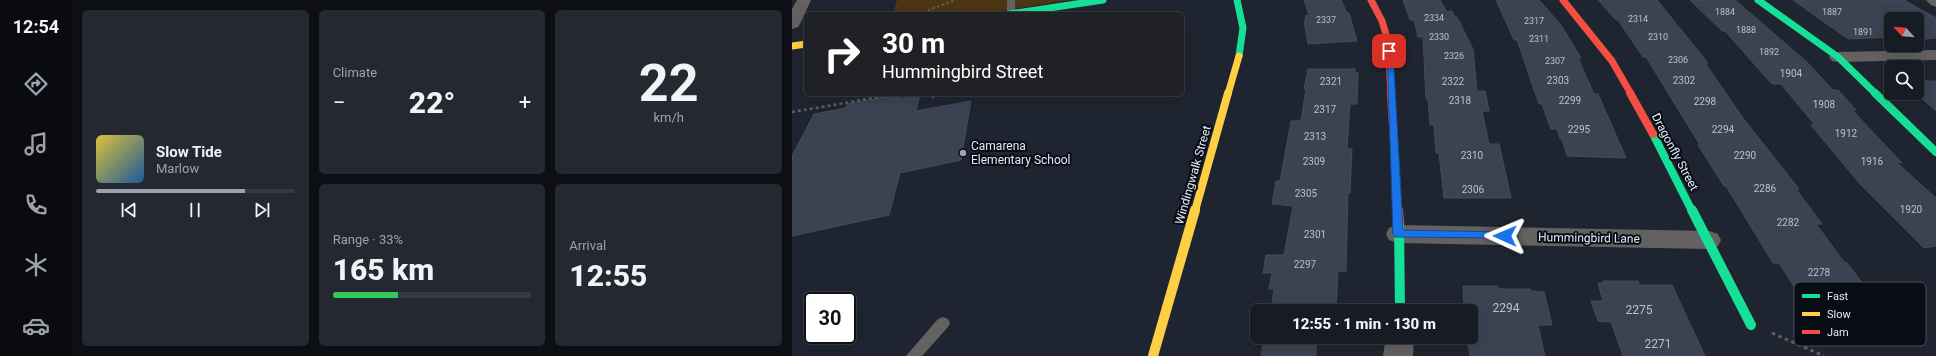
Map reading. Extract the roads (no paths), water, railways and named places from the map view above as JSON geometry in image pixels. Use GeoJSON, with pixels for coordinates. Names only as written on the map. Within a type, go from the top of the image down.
{"type":"FeatureCollection","features":[{"type":"Feature","properties":{"kind":"street"},"geometry":{"type":"LineString","coordinates":[[1023,12],[1102,0]]}},
{"type":"Feature","properties":{"kind":"street","name":"Windingwalk Street"},"geometry":{"type":"LineString","coordinates":[[1153,356],[1244,38],[1243,14],[1237,0]]}},
{"type":"Feature","properties":{"kind":"street"},"geometry":{"type":"LineString","coordinates":[[1371,0],[1382,21],[1388,41],[1398,234],[1400,304]]}},
{"type":"Feature","properties":{"kind":"street","name":"Dragonfly Street"},"geometry":{"type":"LineString","coordinates":[[1563,0],[1612,61],[1709,240],[1751,325]]}},
{"type":"Feature","properties":{"kind":"street"},"geometry":{"type":"LineString","coordinates":[[1758,0],[1838,58],[1936,152]]}},
{"type":"Feature","properties":{"kind":"street"},"geometry":{"type":"LineString","coordinates":[[792,24],[804,1]]}},
{"type":"Feature","properties":{"kind":"street"},"geometry":{"type":"LineString","coordinates":[[792,46],[804,44]]}},
{"type":"Feature","properties":{"kind":"street"},"geometry":{"type":"LineString","coordinates":[[1838,58],[1936,55]]}},
{"type":"Feature","properties":{"kind":"street","name":"Hummingbird Lane"},"geometry":{"type":"LineString","coordinates":[[1398,234],[1709,240]]}},
{"type":"Feature","properties":{"kind":"street"},"geometry":{"type":"LineString","coordinates":[[1398,356],[1399,344]]}},
{"type":"Feature","properties":{"kind":"lane"},"geometry":{"type":"LineString","coordinates":[[1010,12],[1011,0]]}},
{"type":"Feature","properties":{"kind":"lane"},"geometry":{"type":"LineString","coordinates":[[913,356],[943,323]]}},
{"type":"Feature","properties":{"kind":"place","name":"Camarena Elementary School"},"geometry":{"type":"Point","coordinates":[963,153]}}]}
